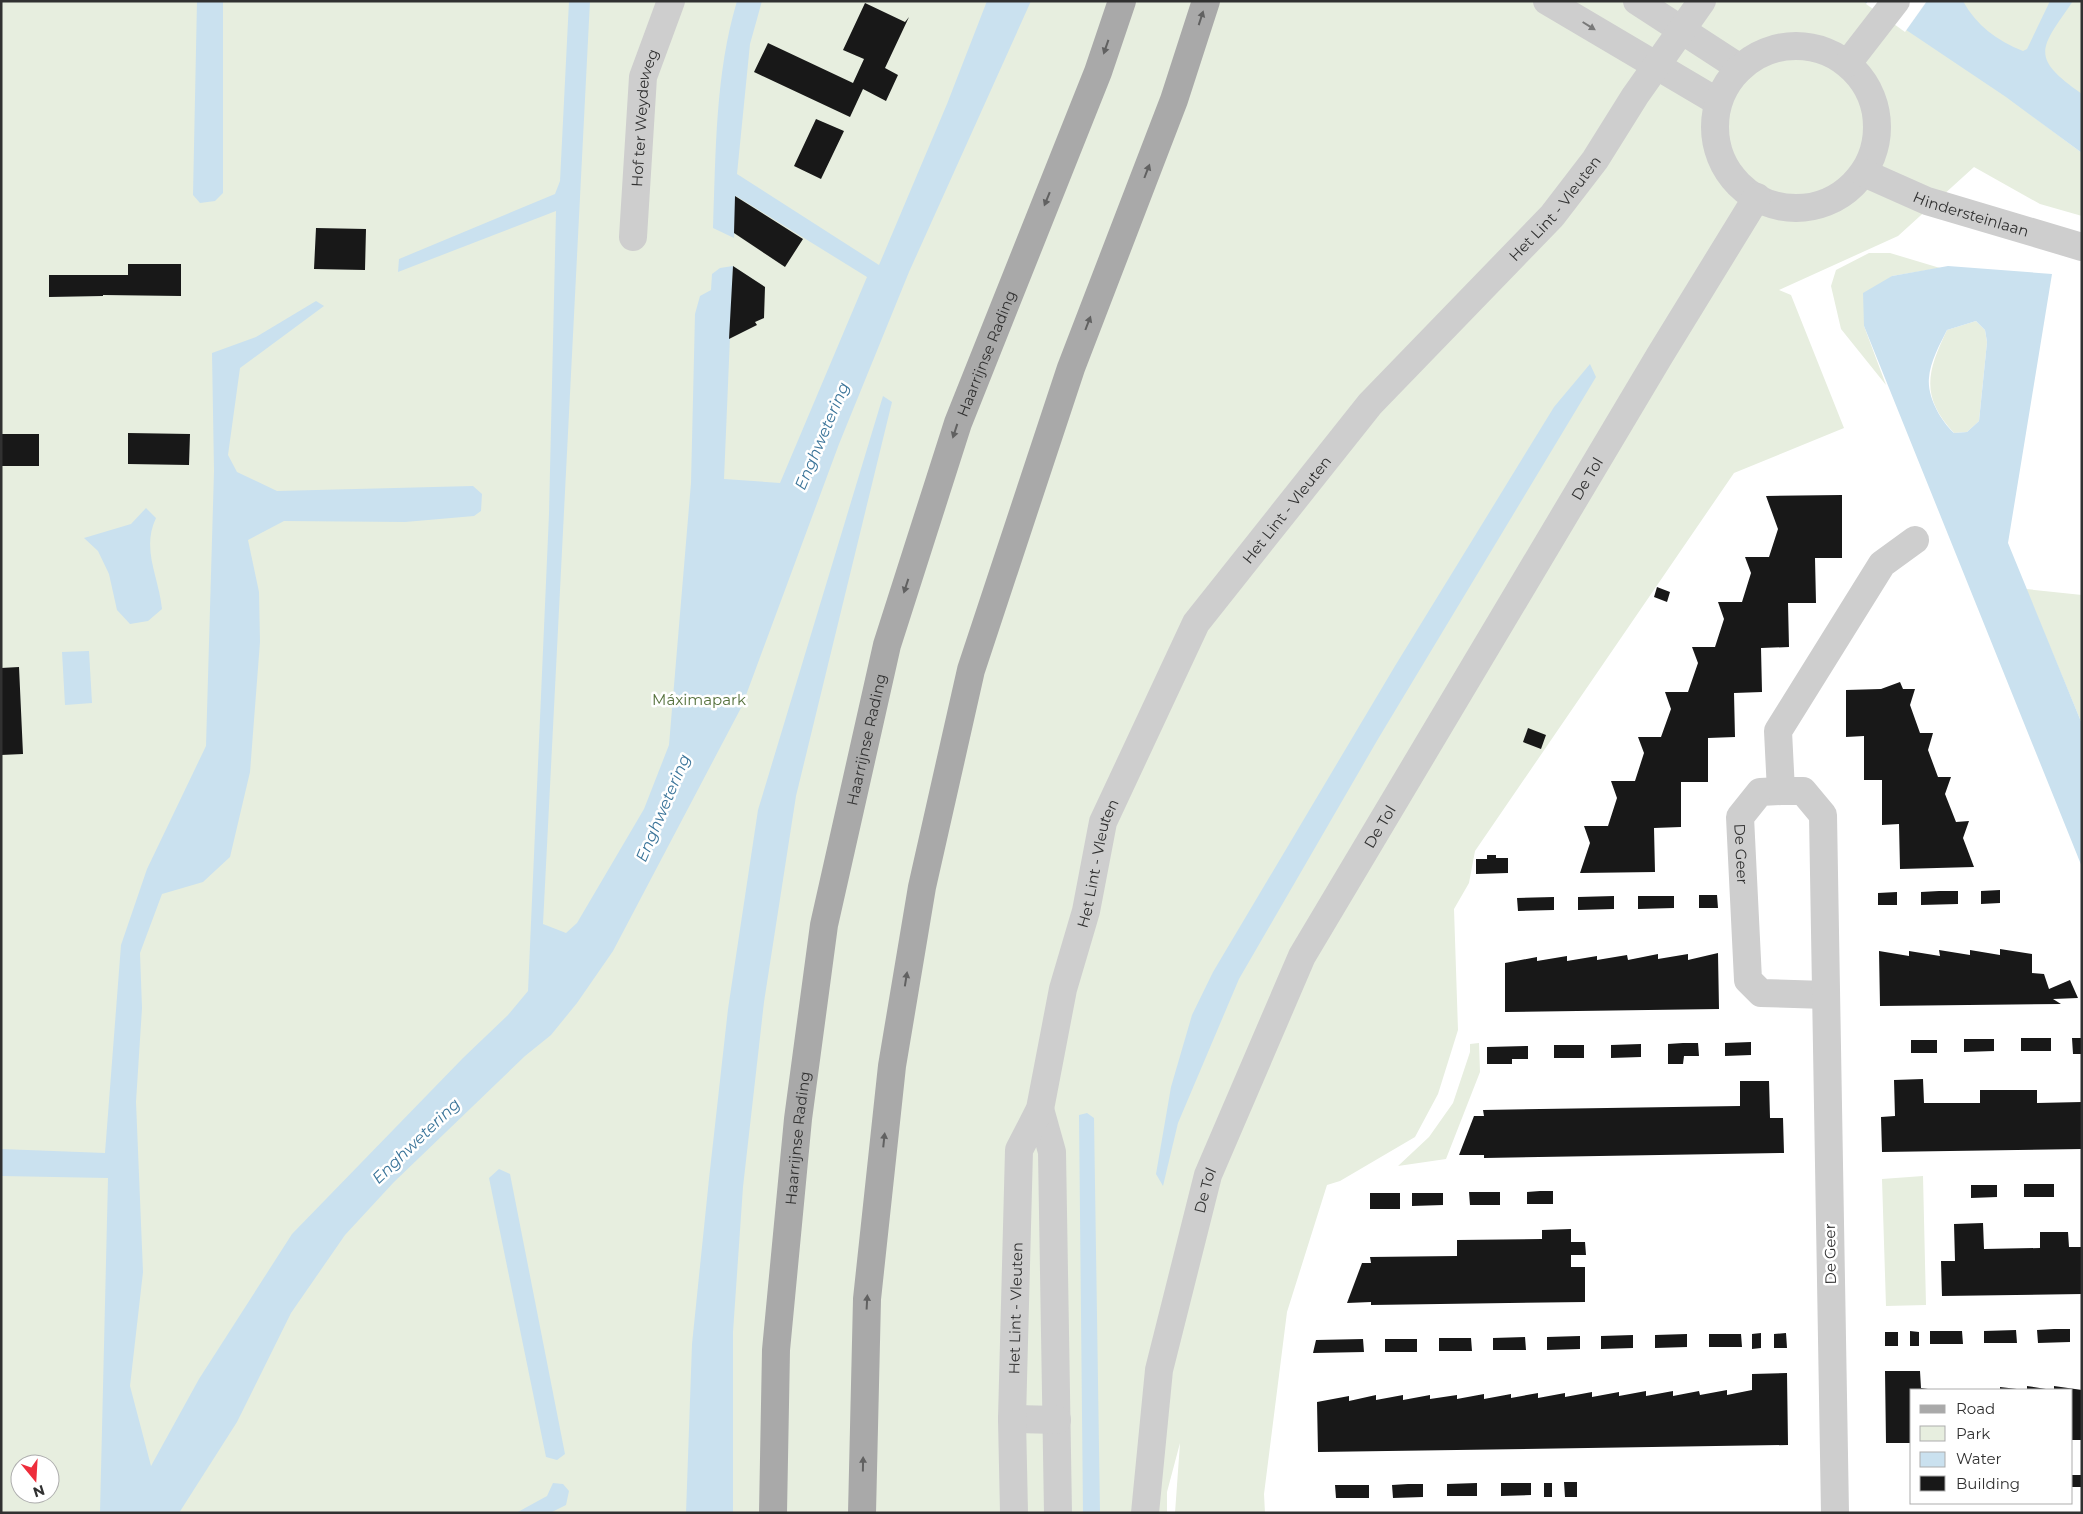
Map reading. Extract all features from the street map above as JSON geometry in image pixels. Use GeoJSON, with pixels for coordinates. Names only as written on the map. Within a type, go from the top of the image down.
{"type":"FeatureCollection","features":[{"type":"Feature","properties":{"kind":"main road","name":"Haarrijnse Rading"},"geometry":{"type":"LineString","coordinates":[[773,1513],[776,1350],[800,1100],[824,925],[885,655],[958,423],[1098,72],[1122,1]]}},
{"type":"Feature","properties":{"kind":"main road"},"geometry":{"type":"LineString","coordinates":[[862,1513],[867,1300],[892,1066],[922,887],[971,670],[1071,368],[1174,100],[1206,1]]}},
{"type":"Feature","properties":{"kind":"street","name":"Hof ter Weydeweg"},"geometry":{"type":"LineString","coordinates":[[633,237],[643,77],[671,1]]}},
{"type":"Feature","properties":{"kind":"street"},"geometry":{"type":"LineString","coordinates":[[1547,1],[1718,102]]}},
{"type":"Feature","properties":{"kind":"street"},"geometry":{"type":"LineString","coordinates":[[1637,1],[1740,68]]}},
{"type":"Feature","properties":{"kind":"street","name":"Het Lint - Vleuten"},"geometry":{"type":"LineString","coordinates":[[1014,1513],[1012,1419],[1019,1150],[1040,1109],[1062,989],[1086,910],[1104,822],[1196,623],[1370,404],[1552,216],[1595,160],[1702,1]]}},
{"type":"Feature","properties":{"kind":"street"},"geometry":{"type":"LineString","coordinates":[[1848,63],[1891,9]]}},
{"type":"Feature","properties":{"kind":"street"},"geometry":{"type":"LineString","coordinates":[[1789,46],[1805,46],[1828,51],[1848,63],[1868,87],[1877,115],[1876,145],[1864,173],[1846,192],[1823,205],[1796,209],[1771,205],[1757,197],[1730,174],[1718,152],[1715,127],[1718,102],[1727,84],[1740,68],[1759,54],[1789,46]]}},
{"type":"Feature","properties":{"kind":"street","name":"Hindersteinlaan"},"geometry":{"type":"LineString","coordinates":[[1864,173],[1927,200],[2082,247]]}},
{"type":"Feature","properties":{"kind":"street","name":"De Tol"},"geometry":{"type":"LineString","coordinates":[[1145,1513],[1159,1370],[1208,1175],[1302,956],[1660,355],[1757,197]]}},
{"type":"Feature","properties":{"kind":"street"},"geometry":{"type":"LineString","coordinates":[[1781,790],[1778,731],[1882,564],[1915,540]]}},
{"type":"Feature","properties":{"kind":"street","name":"De Geer"},"geometry":{"type":"LineString","coordinates":[[1826,995],[1762,993],[1748,980],[1740,817],[1760,792],[1781,790],[1803,791],[1823,815],[1835,1513]]}},
{"type":"Feature","properties":{"kind":"street","name":"Het Lint - Vleuten"},"geometry":{"type":"LineString","coordinates":[[1040,1109],[1052,1152],[1058,1513]]}},
{"type":"Feature","properties":{"kind":"street"},"geometry":{"type":"LineString","coordinates":[[1012,1419],[1057,1420]]}},
{"type":"Feature","properties":{"kind":"green space","name":"Máximapark"},"geometry":{"type":"Polygon","coordinates":[[[1,1],[2082,1],[2082,109],[2031,115],[2082,153],[2082,216],[2040,204],[1974,167],[1898,236],[1779,290],[1791,295],[1844,428],[1734,473],[1475,851],[1469,883],[1454,909],[1458,1030],[1438,1094],[1415,1137],[1340,1181],[1327,1185],[1287,1312],[1264,1494],[1265,1513],[1175,1513],[1180,1443],[1167,1492],[1167,1513],[1,1513],[1,1]]]}},
{"type":"Feature","properties":{"kind":"green space"},"geometry":{"type":"Polygon","coordinates":[[[1869,253],[1890,253],[1940,268],[1892,276],[1864,326],[1886,385],[1841,329],[1831,286],[1836,270],[1869,253]]]}},
{"type":"Feature","properties":{"kind":"green space"},"geometry":{"type":"Polygon","coordinates":[[[1976,321],[1985,330],[1987,342],[1979,421],[1967,432],[1954,433],[1943,420],[1936,407],[1930,383],[1931,371],[1947,330],[1976,321]]]}},
{"type":"Feature","properties":{"kind":"green space"},"geometry":{"type":"Polygon","coordinates":[[[2026,589],[2082,595],[2082,724],[2026,589]]]}},
{"type":"Feature","properties":{"kind":"green space"},"geometry":{"type":"Polygon","coordinates":[[[1479,1043],[1480,1072],[1446,1159],[1398,1166],[1429,1137],[1453,1103],[1470,1052],[1470,1044],[1479,1043]]]}},
{"type":"Feature","properties":{"kind":"green space"},"geometry":{"type":"Polygon","coordinates":[[[1923,1176],[1926,1305],[1886,1306],[1882,1179],[1923,1176]]]}},
{"type":"Feature","properties":{"kind":"water"},"geometry":{"type":"Polygon","coordinates":[[[197,1],[223,1],[223,193],[215,201],[200,203],[193,195],[197,1]]]}},
{"type":"Feature","properties":{"kind":"water","name":"Enghwetering"},"geometry":{"type":"Polygon","coordinates":[[[569,1],[590,1],[543,924],[566,933],[577,923],[644,809],[669,745],[691,483],[695,314],[700,296],[711,290],[712,274],[720,268],[733,266],[724,479],[780,483],[867,277],[736,196],[734,238],[713,228],[718,113],[724,57],[737,1],[762,1],[750,44],[737,174],[879,265],[947,104],[987,1],[1031,1],[909,272],[839,444],[742,706],[613,951],[577,1003],[551,1035],[525,1056],[394,1182],[345,1235],[291,1313],[237,1422],[179,1513],[100,1513],[108,1178],[1,1176],[1,1149],[105,1153],[121,945],[147,869],[206,746],[214,471],[212,353],[256,337],[316,301],[324,306],[240,368],[228,455],[237,472],[277,491],[473,486],[482,494],[481,511],[474,516],[405,522],[284,521],[248,540],[259,592],[260,642],[250,772],[230,857],[203,882],[162,894],[140,953],[142,1008],[136,1102],[143,1272],[130,1386],[151,1466],[199,1379],[292,1234],[463,1058],[508,1015],[528,991],[549,514],[556,211],[398,272],[399,259],[555,194],[560,181],[569,1]]]}},
{"type":"Feature","properties":{"kind":"water"},"geometry":{"type":"Polygon","coordinates":[[[1863,1],[1963,1],[1974,18],[1988,31],[2004,42],[2023,51],[2027,49],[2050,1],[2073,1],[2053,31],[2047,42],[2045,52],[2047,61],[2054,71],[2082,94],[2082,153],[2006,97],[1863,1]]]}},
{"type":"Feature","properties":{"kind":"water"},"geometry":{"type":"Polygon","coordinates":[[[1948,266],[2052,274],[2008,543],[2082,724],[2082,867],[1864,326],[1863,293],[1892,276],[1948,266]],[[1976,321],[1947,330],[1931,366],[1929,378],[1930,393],[1944,422],[1954,433],[1967,432],[1979,421],[1987,342],[1985,330],[1976,321]]]}},
{"type":"Feature","properties":{"kind":"water"},"geometry":{"type":"Polygon","coordinates":[[[1590,364],[1596,377],[1378,739],[1239,979],[1178,1123],[1163,1186],[1156,1174],[1171,1087],[1192,1015],[1213,972],[1395,666],[1554,407],[1590,364]]]}},
{"type":"Feature","properties":{"kind":"water"},"geometry":{"type":"Polygon","coordinates":[[[883,396],[892,402],[796,796],[764,1002],[743,1187],[733,1332],[733,1513],[686,1513],[692,1344],[728,1009],[758,810],[883,396]]]}},
{"type":"Feature","properties":{"kind":"water"},"geometry":{"type":"Polygon","coordinates":[[[146,508],[156,518],[150,541],[152,563],[162,609],[148,621],[130,624],[117,610],[109,574],[98,551],[84,538],[131,524],[146,508]]]}},
{"type":"Feature","properties":{"kind":"water"},"geometry":{"type":"Polygon","coordinates":[[[89,651],[92,703],[65,705],[62,652],[89,651]]]}},
{"type":"Feature","properties":{"kind":"water"},"geometry":{"type":"Polygon","coordinates":[[[1087,1113],[1094,1118],[1100,1513],[1083,1513],[1079,1115],[1087,1113]]]}},
{"type":"Feature","properties":{"kind":"water"},"geometry":{"type":"Polygon","coordinates":[[[499,1169],[510,1174],[565,1454],[557,1460],[546,1457],[489,1178],[499,1169]]]}},
{"type":"Feature","properties":{"kind":"water"},"geometry":{"type":"Polygon","coordinates":[[[553,1483],[563,1484],[569,1491],[566,1505],[550,1513],[516,1513],[547,1496],[553,1483]]]}},
{"type":"Feature","properties":{"kind":"pier"},"geometry":{"type":"Polygon","coordinates":[[[1868,1],[1927,1],[1905,32],[1866,4],[1868,1]]]}},
{"type":"Feature","properties":{"kind":"building"},"geometry":{"type":"Polygon","coordinates":[[[865,3],[905,22],[909,17],[885,68],[898,75],[886,101],[863,89],[850,117],[754,72],[768,43],[853,83],[864,59],[843,50],[865,3]]]}},
{"type":"Feature","properties":{"kind":"building"},"geometry":{"type":"Polygon","coordinates":[[[816,119],[844,131],[821,179],[794,166],[816,119]]]}},
{"type":"Feature","properties":{"kind":"building"},"geometry":{"type":"Polygon","coordinates":[[[735,196],[803,239],[785,267],[734,233],[735,196]]]}},
{"type":"Feature","properties":{"kind":"building"},"geometry":{"type":"Polygon","coordinates":[[[316,228],[366,229],[365,270],[314,269],[316,228]]]}},
{"type":"Feature","properties":{"kind":"building"},"geometry":{"type":"Polygon","coordinates":[[[128,264],[181,264],[181,296],[103,295],[49,297],[49,275],[128,275],[128,264]]]}},
{"type":"Feature","properties":{"kind":"building"},"geometry":{"type":"Polygon","coordinates":[[[733,266],[765,287],[764,318],[755,322],[757,325],[729,339],[733,266]]]}},
{"type":"Feature","properties":{"kind":"building"},"geometry":{"type":"Polygon","coordinates":[[[128,433],[190,434],[189,465],[128,464],[128,433]]]}},
{"type":"Feature","properties":{"kind":"building"},"geometry":{"type":"Polygon","coordinates":[[[1,434],[39,434],[39,466],[1,466],[1,434]]]}},
{"type":"Feature","properties":{"kind":"building"},"geometry":{"type":"Polygon","coordinates":[[[1842,495],[1842,558],[1815,558],[1816,603],[1788,603],[1789,647],[1761,648],[1762,692],[1734,693],[1735,737],[1708,738],[1708,782],[1681,782],[1681,827],[1654,828],[1655,872],[1580,873],[1590,843],[1584,826],[1608,826],[1617,798],[1611,781],[1635,781],[1644,753],[1638,737],[1661,737],[1671,709],[1665,692],[1688,692],[1698,663],[1692,647],[1715,647],[1724,619],[1718,602],[1742,602],[1751,573],[1745,557],[1769,557],[1778,529],[1766,496],[1842,495]]]}},
{"type":"Feature","properties":{"kind":"building"},"geometry":{"type":"Polygon","coordinates":[[[1657,587],[1670,592],[1667,602],[1654,597],[1657,587]]]}},
{"type":"Feature","properties":{"kind":"building"},"geometry":{"type":"Polygon","coordinates":[[[19,667],[23,754],[1,755],[1,668],[19,667]]]}},
{"type":"Feature","properties":{"kind":"building"},"geometry":{"type":"Polygon","coordinates":[[[1900,682],[1903,689],[1915,689],[1910,705],[1920,733],[1933,733],[1928,750],[1938,777],[1951,777],[1945,794],[1956,822],[1969,821],[1963,838],[1974,867],[1900,869],[1899,824],[1882,825],[1882,780],[1864,780],[1864,736],[1846,737],[1846,690],[1881,689],[1900,682]]]}},
{"type":"Feature","properties":{"kind":"building"},"geometry":{"type":"Polygon","coordinates":[[[1528,728],[1546,735],[1541,749],[1523,742],[1528,728]]]}},
{"type":"Feature","properties":{"kind":"building"},"geometry":{"type":"Polygon","coordinates":[[[1487,855],[1496,855],[1496,858],[1508,858],[1508,873],[1476,874],[1476,859],[1487,859],[1487,855]]]}},
{"type":"Feature","properties":{"kind":"building"},"geometry":{"type":"Polygon","coordinates":[[[2000,890],[2000,903],[1981,904],[1981,891],[2000,890]]]}},
{"type":"Feature","properties":{"kind":"building"},"geometry":{"type":"Polygon","coordinates":[[[1958,891],[1958,904],[1921,905],[1921,892],[1958,891]]]}},
{"type":"Feature","properties":{"kind":"building"},"geometry":{"type":"Polygon","coordinates":[[[1897,892],[1897,905],[1878,905],[1878,893],[1897,892]]]}},
{"type":"Feature","properties":{"kind":"building"},"geometry":{"type":"Polygon","coordinates":[[[1699,895],[1717,895],[1718,908],[1699,908],[1699,895]]]}},
{"type":"Feature","properties":{"kind":"building"},"geometry":{"type":"Polygon","coordinates":[[[1614,896],[1614,909],[1578,910],[1578,897],[1614,896]]]}},
{"type":"Feature","properties":{"kind":"building"},"geometry":{"type":"Polygon","coordinates":[[[1638,896],[1674,896],[1674,908],[1638,909],[1638,896]]]}},
{"type":"Feature","properties":{"kind":"building"},"geometry":{"type":"Polygon","coordinates":[[[1554,897],[1554,910],[1518,911],[1517,898],[1554,897]]]}},
{"type":"Feature","properties":{"kind":"building"},"geometry":{"type":"Polygon","coordinates":[[[2000,949],[2032,954],[2032,973],[2044,974],[2049,989],[2070,980],[2078,998],[2053,999],[2061,1004],[1880,1006],[1879,951],[1909,956],[1909,951],[1940,956],[1939,950],[1970,955],[1970,950],[2000,955],[2000,949]]]}},
{"type":"Feature","properties":{"kind":"building"},"geometry":{"type":"Polygon","coordinates":[[[1718,953],[1719,1009],[1505,1012],[1505,963],[1537,957],[1537,961],[1567,956],[1567,961],[1597,956],[1597,960],[1627,955],[1628,960],[1658,954],[1658,959],[1688,954],[1688,960],[1718,953]]]}},
{"type":"Feature","properties":{"kind":"building"},"geometry":{"type":"Polygon","coordinates":[[[2021,1038],[2051,1038],[2051,1051],[2021,1051],[2021,1038]]]}},
{"type":"Feature","properties":{"kind":"building"},"geometry":{"type":"Polygon","coordinates":[[[2072,1038],[2082,1038],[2082,1054],[2073,1054],[2072,1038]]]}},
{"type":"Feature","properties":{"kind":"building"},"geometry":{"type":"Polygon","coordinates":[[[1964,1039],[1994,1039],[1994,1051],[1964,1052],[1964,1039]]]}},
{"type":"Feature","properties":{"kind":"building"},"geometry":{"type":"Polygon","coordinates":[[[1911,1040],[1937,1040],[1937,1053],[1911,1053],[1911,1040]]]}},
{"type":"Feature","properties":{"kind":"building"},"geometry":{"type":"Polygon","coordinates":[[[1751,1042],[1751,1055],[1725,1056],[1725,1043],[1751,1042]]]}},
{"type":"Feature","properties":{"kind":"building"},"geometry":{"type":"Polygon","coordinates":[[[1698,1043],[1699,1056],[1684,1056],[1683,1064],[1668,1064],[1668,1044],[1698,1043]]]}},
{"type":"Feature","properties":{"kind":"building"},"geometry":{"type":"Polygon","coordinates":[[[1641,1044],[1641,1057],[1611,1058],[1611,1045],[1641,1044]]]}},
{"type":"Feature","properties":{"kind":"building"},"geometry":{"type":"Polygon","coordinates":[[[1554,1045],[1584,1045],[1584,1058],[1554,1058],[1554,1045]]]}},
{"type":"Feature","properties":{"kind":"building"},"geometry":{"type":"Polygon","coordinates":[[[1528,1046],[1528,1059],[1512,1059],[1512,1064],[1487,1064],[1487,1047],[1528,1046]]]}},
{"type":"Feature","properties":{"kind":"building"},"geometry":{"type":"Polygon","coordinates":[[[1923,1079],[1924,1103],[1980,1103],[1980,1090],[2037,1090],[2037,1103],[2082,1102],[2082,1149],[1882,1152],[1881,1117],[1895,1116],[1894,1080],[1923,1079]]]}},
{"type":"Feature","properties":{"kind":"building"},"geometry":{"type":"Polygon","coordinates":[[[1740,1081],[1769,1081],[1770,1118],[1783,1118],[1784,1153],[1484,1158],[1484,1155],[1459,1155],[1474,1116],[1484,1116],[1483,1110],[1740,1106],[1740,1081]]]}},
{"type":"Feature","properties":{"kind":"building"},"geometry":{"type":"Polygon","coordinates":[[[2024,1184],[2054,1184],[2054,1197],[2024,1197],[2024,1184]]]}},
{"type":"Feature","properties":{"kind":"building"},"geometry":{"type":"Polygon","coordinates":[[[1971,1185],[1997,1185],[1997,1197],[1971,1198],[1971,1185]]]}},
{"type":"Feature","properties":{"kind":"building"},"geometry":{"type":"Polygon","coordinates":[[[1553,1191],[1553,1204],[1527,1204],[1527,1192],[1553,1191]]]}},
{"type":"Feature","properties":{"kind":"building"},"geometry":{"type":"Polygon","coordinates":[[[1469,1192],[1500,1192],[1500,1205],[1470,1205],[1469,1192]]]}},
{"type":"Feature","properties":{"kind":"building"},"geometry":{"type":"Polygon","coordinates":[[[1370,1193],[1400,1193],[1400,1209],[1370,1209],[1370,1193]]]}},
{"type":"Feature","properties":{"kind":"building"},"geometry":{"type":"Polygon","coordinates":[[[1412,1193],[1443,1193],[1443,1205],[1412,1206],[1412,1193]]]}},
{"type":"Feature","properties":{"kind":"building"},"geometry":{"type":"Polygon","coordinates":[[[1983,1223],[1984,1249],[2040,1248],[2040,1232],[2068,1232],[2069,1247],[2082,1247],[2082,1294],[1942,1296],[1941,1261],[1955,1261],[1954,1224],[1983,1223]]]}},
{"type":"Feature","properties":{"kind":"building"},"geometry":{"type":"Polygon","coordinates":[[[1571,1229],[1571,1242],[1585,1242],[1586,1255],[1571,1255],[1571,1267],[1585,1267],[1585,1302],[1371,1305],[1371,1302],[1347,1303],[1362,1263],[1371,1263],[1370,1257],[1457,1256],[1457,1240],[1542,1239],[1542,1230],[1571,1229]]]}},
{"type":"Feature","properties":{"kind":"building"},"geometry":{"type":"Polygon","coordinates":[[[2070,1329],[2070,1342],[2038,1343],[2037,1330],[2070,1329]]]}},
{"type":"Feature","properties":{"kind":"building"},"geometry":{"type":"Polygon","coordinates":[[[2016,1330],[2017,1343],[1984,1343],[1984,1331],[2016,1330]]]}},
{"type":"Feature","properties":{"kind":"building"},"geometry":{"type":"Polygon","coordinates":[[[1910,1331],[1919,1332],[1919,1346],[1910,1346],[1910,1331]]]}},
{"type":"Feature","properties":{"kind":"building"},"geometry":{"type":"Polygon","coordinates":[[[1930,1331],[1962,1331],[1963,1344],[1930,1344],[1930,1331]]]}},
{"type":"Feature","properties":{"kind":"building"},"geometry":{"type":"Polygon","coordinates":[[[1885,1332],[1898,1332],[1898,1346],[1885,1346],[1885,1332]]]}},
{"type":"Feature","properties":{"kind":"building"},"geometry":{"type":"Polygon","coordinates":[[[1761,1333],[1761,1348],[1752,1349],[1752,1334],[1761,1333]]]}},
{"type":"Feature","properties":{"kind":"building"},"geometry":{"type":"Polygon","coordinates":[[[1786,1333],[1787,1348],[1774,1348],[1774,1334],[1786,1333]]]}},
{"type":"Feature","properties":{"kind":"building"},"geometry":{"type":"Polygon","coordinates":[[[1687,1334],[1687,1347],[1655,1348],[1655,1335],[1687,1334]]]}},
{"type":"Feature","properties":{"kind":"building"},"geometry":{"type":"Polygon","coordinates":[[[1709,1334],[1741,1334],[1742,1347],[1709,1347],[1709,1334]]]}},
{"type":"Feature","properties":{"kind":"building"},"geometry":{"type":"Polygon","coordinates":[[[1633,1335],[1633,1348],[1601,1349],[1601,1336],[1633,1335]]]}},
{"type":"Feature","properties":{"kind":"building"},"geometry":{"type":"Polygon","coordinates":[[[1580,1336],[1580,1349],[1547,1350],[1547,1337],[1580,1336]]]}},
{"type":"Feature","properties":{"kind":"building"},"geometry":{"type":"Polygon","coordinates":[[[1525,1337],[1526,1350],[1493,1350],[1493,1338],[1525,1337]]]}},
{"type":"Feature","properties":{"kind":"building"},"geometry":{"type":"Polygon","coordinates":[[[1439,1338],[1471,1338],[1472,1351],[1439,1351],[1439,1338]]]}},
{"type":"Feature","properties":{"kind":"building"},"geometry":{"type":"Polygon","coordinates":[[[1363,1339],[1364,1352],[1313,1353],[1316,1340],[1363,1339]]]}},
{"type":"Feature","properties":{"kind":"building"},"geometry":{"type":"Polygon","coordinates":[[[1385,1339],[1417,1339],[1417,1352],[1385,1352],[1385,1339]]]}},
{"type":"Feature","properties":{"kind":"building"},"geometry":{"type":"Polygon","coordinates":[[[1885,1371],[1920,1371],[1921,1388],[1928,1389],[1910,1389],[1910,1443],[1886,1443],[1885,1371]]]}},
{"type":"Feature","properties":{"kind":"building"},"geometry":{"type":"Polygon","coordinates":[[[1787,1373],[1788,1445],[1318,1452],[1317,1402],[1349,1396],[1349,1401],[1376,1395],[1376,1400],[1403,1395],[1403,1400],[1430,1395],[1430,1399],[1457,1395],[1457,1399],[1484,1394],[1484,1399],[1511,1394],[1511,1398],[1538,1393],[1538,1398],[1565,1393],[1565,1397],[1592,1392],[1592,1397],[1619,1392],[1619,1396],[1646,1391],[1646,1396],[1673,1391],[1673,1396],[1699,1391],[1700,1395],[1727,1390],[1727,1395],[1752,1390],[1752,1374],[1787,1373]]]}},
{"type":"Feature","properties":{"kind":"building"},"geometry":{"type":"Polygon","coordinates":[[[2027,1386],[2046,1389],[2027,1389],[2027,1386]]]}},
{"type":"Feature","properties":{"kind":"building"},"geometry":{"type":"Polygon","coordinates":[[[2054,1386],[2082,1390],[2082,1440],[2073,1440],[2073,1389],[2054,1389],[2054,1386]]]}},
{"type":"Feature","properties":{"kind":"building"},"geometry":{"type":"Polygon","coordinates":[[[2000,1387],[2017,1389],[2000,1389],[2000,1387]]]}},
{"type":"Feature","properties":{"kind":"building"},"geometry":{"type":"Polygon","coordinates":[[[2073,1475],[2082,1475],[2082,1487],[2073,1487],[2073,1475]]]}},
{"type":"Feature","properties":{"kind":"building"},"geometry":{"type":"Polygon","coordinates":[[[1564,1482],[1577,1482],[1577,1497],[1565,1497],[1564,1482]]]}},
{"type":"Feature","properties":{"kind":"building"},"geometry":{"type":"Polygon","coordinates":[[[1477,1483],[1477,1496],[1447,1496],[1447,1484],[1477,1483]]]}},
{"type":"Feature","properties":{"kind":"building"},"geometry":{"type":"Polygon","coordinates":[[[1501,1483],[1531,1483],[1531,1495],[1501,1496],[1501,1483]]]}},
{"type":"Feature","properties":{"kind":"building"},"geometry":{"type":"Polygon","coordinates":[[[1544,1483],[1552,1483],[1552,1497],[1544,1497],[1544,1483]]]}},
{"type":"Feature","properties":{"kind":"building"},"geometry":{"type":"Polygon","coordinates":[[[1423,1484],[1423,1497],[1393,1498],[1392,1485],[1423,1484]]]}},
{"type":"Feature","properties":{"kind":"building"},"geometry":{"type":"Polygon","coordinates":[[[1335,1485],[1369,1485],[1369,1498],[1336,1498],[1335,1485]]]}}]}
